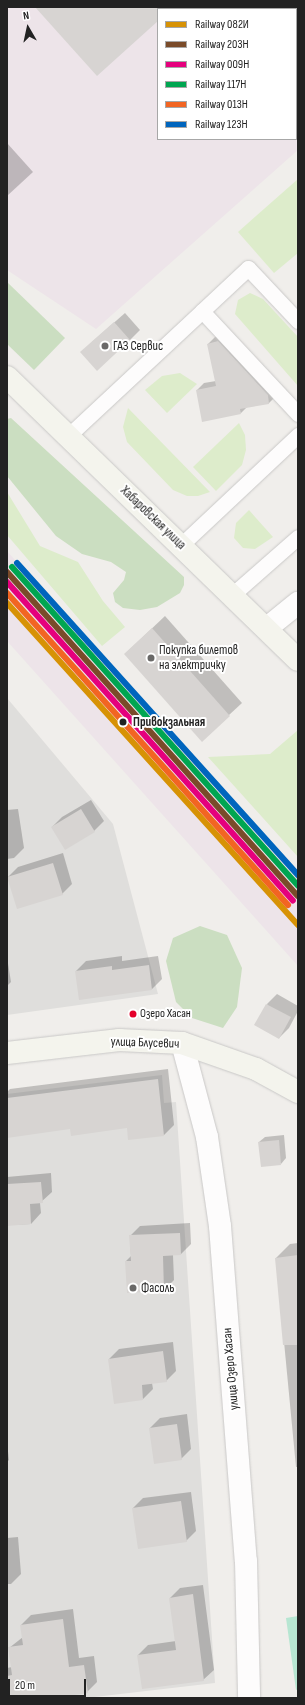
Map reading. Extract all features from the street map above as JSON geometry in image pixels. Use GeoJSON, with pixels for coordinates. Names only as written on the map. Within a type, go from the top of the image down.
{"type":"FeatureCollection","features":[{"type":"Feature","properties":{"kind":"main road","name":"Хабаровская улица"},"geometry":{"type":"LineString","coordinates":[[7,377],[267,628],[298,660]]}},
{"type":"Feature","properties":{"kind":"main road","name":"улица Блусевич"},"geometry":{"type":"LineString","coordinates":[[7,1053],[119,1040],[182,1043],[256,1069],[298,1092]]}},
{"type":"Feature","properties":{"kind":"street"},"geometry":{"type":"LineString","coordinates":[[267,628],[298,603]]}},
{"type":"Feature","properties":{"kind":"street","name":"улица Озеро Хасан"},"geometry":{"type":"LineString","coordinates":[[182,1043],[207,1137],[220,1226],[246,1561],[249,1698]]}},
{"type":"Feature","properties":{"kind":"lane"},"geometry":{"type":"LineString","coordinates":[[68,436],[248,268],[298,321]]}},
{"type":"Feature","properties":{"kind":"lane"},"geometry":{"type":"LineString","coordinates":[[202,311],[298,414]]}},
{"type":"Feature","properties":{"kind":"lane"},"geometry":{"type":"LineString","coordinates":[[181,545],[298,435]]}},
{"type":"Feature","properties":{"kind":"lane"},"geometry":{"type":"LineString","coordinates":[[232,595],[298,537]]}},
{"type":"Feature","properties":{"kind":"shaded area"},"geometry":{"type":"Polygon","coordinates":[[[7,7],[298,7],[298,150],[96,329],[7,270],[7,7]]]}},
{"type":"Feature","properties":{"kind":"shaded area"},"geometry":{"type":"Polygon","coordinates":[[[7,551],[298,878],[298,966],[7,641],[7,551]]]}},
{"type":"Feature","properties":{"kind":"shaded area"},"geometry":{"type":"Polygon","coordinates":[[[7,698],[113,824],[158,994],[7,1015],[7,698]]]}},
{"type":"Feature","properties":{"kind":"shaded area"},"geometry":{"type":"Polygon","coordinates":[[[162,1075],[164,1103],[176,1102],[215,1683],[86,1698],[7,1698],[7,1094],[162,1075]]]}},
{"type":"Feature","properties":{"kind":"green space"},"geometry":{"type":"Polygon","coordinates":[[[298,179],[298,253],[274,273],[238,232],[298,179]]]}},
{"type":"Feature","properties":{"kind":"green space"},"geometry":{"type":"Polygon","coordinates":[[[7,282],[65,338],[34,370],[7,344],[7,282]]]}},
{"type":"Feature","properties":{"kind":"green space"},"geometry":{"type":"Polygon","coordinates":[[[250,293],[263,299],[298,337],[298,386],[235,314],[238,300],[250,293]]]}},
{"type":"Feature","properties":{"kind":"green space"},"geometry":{"type":"Polygon","coordinates":[[[180,373],[197,384],[167,413],[145,390],[162,376],[180,373]]]}},
{"type":"Feature","properties":{"kind":"green space"},"geometry":{"type":"Polygon","coordinates":[[[128,408],[210,492],[198,496],[187,496],[173,490],[127,442],[123,427],[128,408]]]}},
{"type":"Feature","properties":{"kind":"green space"},"geometry":{"type":"Polygon","coordinates":[[[11,418],[184,577],[184,585],[180,593],[157,607],[140,610],[123,608],[115,602],[113,593],[124,580],[126,572],[111,562],[82,554],[56,536],[7,476],[7,419],[11,418]]]}},
{"type":"Feature","properties":{"kind":"green space"},"geometry":{"type":"Polygon","coordinates":[[[239,423],[245,435],[246,450],[242,465],[216,491],[193,467],[239,423]]]}},
{"type":"Feature","properties":{"kind":"green space"},"geometry":{"type":"Polygon","coordinates":[[[7,492],[40,546],[78,562],[103,601],[125,627],[102,646],[7,535],[7,492]]]}},
{"type":"Feature","properties":{"kind":"green space"},"geometry":{"type":"Polygon","coordinates":[[[249,510],[273,537],[255,549],[243,548],[234,538],[236,523],[249,510]]]}},
{"type":"Feature","properties":{"kind":"green space"},"geometry":{"type":"Polygon","coordinates":[[[298,730],[298,857],[208,757],[270,754],[298,730]]]}},
{"type":"Feature","properties":{"kind":"green space"},"geometry":{"type":"Polygon","coordinates":[[[200,926],[227,935],[242,968],[237,1007],[223,1028],[192,1018],[176,1002],[166,961],[173,938],[200,926]]]}},
{"type":"Feature","properties":{"kind":"green space"},"geometry":{"type":"Polygon","coordinates":[[[298,1616],[298,1689],[296,1690],[286,1618],[298,1616]]]}},
{"type":"Feature","properties":{"kind":"building"},"geometry":{"type":"Polygon","coordinates":[[[35,7],[158,7],[157,22],[97,76],[35,7]]]}},
{"type":"Feature","properties":{"kind":"building","name":"ГАЗ Сервис"},"geometry":{"type":"Polygon","coordinates":[[[114,322],[130,340],[97,371],[80,352],[114,322]]]}},
{"type":"Feature","properties":{"kind":"building"},"geometry":{"type":"Polygon","coordinates":[[[218,341],[268,395],[269,404],[240,409],[241,414],[202,422],[196,390],[216,386],[207,344],[218,341]]]}},
{"type":"Feature","properties":{"kind":"building"},"geometry":{"type":"Polygon","coordinates":[[[152,628],[230,716],[202,742],[124,654],[152,628]]]}},
{"type":"Feature","properties":{"kind":"building"},"geometry":{"type":"Polygon","coordinates":[[[81,809],[95,832],[65,850],[51,827],[81,809]]]}},
{"type":"Feature","properties":{"kind":"building"},"geometry":{"type":"Polygon","coordinates":[[[53,863],[63,895],[17,909],[7,877],[53,863]]]}},
{"type":"Feature","properties":{"kind":"building"},"geometry":{"type":"Polygon","coordinates":[[[149,965],[152,990],[79,1000],[75,971],[112,966],[112,970],[149,965]]]}},
{"type":"Feature","properties":{"kind":"building"},"geometry":{"type":"Polygon","coordinates":[[[266,1004],[291,1017],[279,1039],[254,1025],[266,1004]]]}},
{"type":"Feature","properties":{"kind":"building"},"geometry":{"type":"Polygon","coordinates":[[[158,1079],[164,1136],[128,1140],[127,1128],[71,1136],[70,1129],[7,1138],[7,1098],[158,1079]]]}},
{"type":"Feature","properties":{"kind":"building"},"geometry":{"type":"Polygon","coordinates":[[[279,1140],[281,1165],[261,1167],[258,1142],[279,1140]]]}},
{"type":"Feature","properties":{"kind":"building"},"geometry":{"type":"Polygon","coordinates":[[[41,1182],[43,1203],[30,1204],[31,1224],[7,1226],[7,1184],[41,1182]]]}},
{"type":"Feature","properties":{"kind":"building"},"geometry":{"type":"Polygon","coordinates":[[[180,1233],[181,1255],[163,1256],[164,1291],[127,1293],[125,1261],[131,1261],[129,1235],[180,1233]]]}},
{"type":"Feature","properties":{"kind":"building"},"geometry":{"type":"Polygon","coordinates":[[[298,1255],[298,1345],[283,1345],[275,1258],[298,1255]]]}},
{"type":"Feature","properties":{"kind":"building"},"geometry":{"type":"Polygon","coordinates":[[[163,1351],[167,1382],[142,1385],[143,1400],[114,1404],[108,1359],[163,1351]]]}},
{"type":"Feature","properties":{"kind":"building"},"geometry":{"type":"Polygon","coordinates":[[[177,1424],[182,1460],[154,1464],[149,1428],[177,1424]]]}},
{"type":"Feature","properties":{"kind":"building"},"geometry":{"type":"Polygon","coordinates":[[[181,1501],[187,1542],[138,1549],[132,1508],[181,1501]]]}},
{"type":"Feature","properties":{"kind":"building"},"geometry":{"type":"Polygon","coordinates":[[[193,1594],[204,1681],[142,1689],[137,1655],[176,1650],[169,1598],[193,1594]]]}},
{"type":"Feature","properties":{"kind":"building"},"geometry":{"type":"Polygon","coordinates":[[[63,1619],[69,1667],[84,1665],[88,1693],[55,1698],[7,1698],[7,1676],[12,1675],[8,1647],[23,1645],[20,1625],[63,1619]]]}},
{"type":"Feature","properties":{"kind":"rail line","name":"123Н"},"geometry":{"type":"LineString","coordinates":[[17,563],[298,875]]}},
{"type":"Feature","properties":{"kind":"rail line","name":"117Н"},"geometry":{"type":"LineString","coordinates":[[12,567],[298,886]]}},
{"type":"Feature","properties":{"kind":"rail line","name":"203Н"},"geometry":{"type":"LineString","coordinates":[[7,572],[298,896]]}},
{"type":"Feature","properties":{"kind":"rail line","name":"009Н"},"geometry":{"type":"LineString","coordinates":[[7,582],[293,901]]}},
{"type":"Feature","properties":{"kind":"rail line","name":"013Н"},"geometry":{"type":"LineString","coordinates":[[7,593],[288,905]]}},
{"type":"Feature","properties":{"kind":"rail line","name":"082И"},"geometry":{"type":"LineString","coordinates":[[7,603],[298,925]]}},
{"type":"Feature","properties":{"kind":"place","name":"ГАЗ Сервис"},"geometry":{"type":"Point","coordinates":[105,346]}},
{"type":"Feature","properties":{"kind":"place","name":"Покупка билетов на электричку"},"geometry":{"type":"Point","coordinates":[151,658]}},
{"type":"Feature","properties":{"kind":"place","name":"Привокзальная"},"geometry":{"type":"Point","coordinates":[123,722]}},
{"type":"Feature","properties":{"kind":"place","name":"Озеро Хасан"},"geometry":{"type":"Point","coordinates":[133,1014]}},
{"type":"Feature","properties":{"kind":"place","name":"Фасоль"},"geometry":{"type":"Point","coordinates":[133,1288]}}]}
